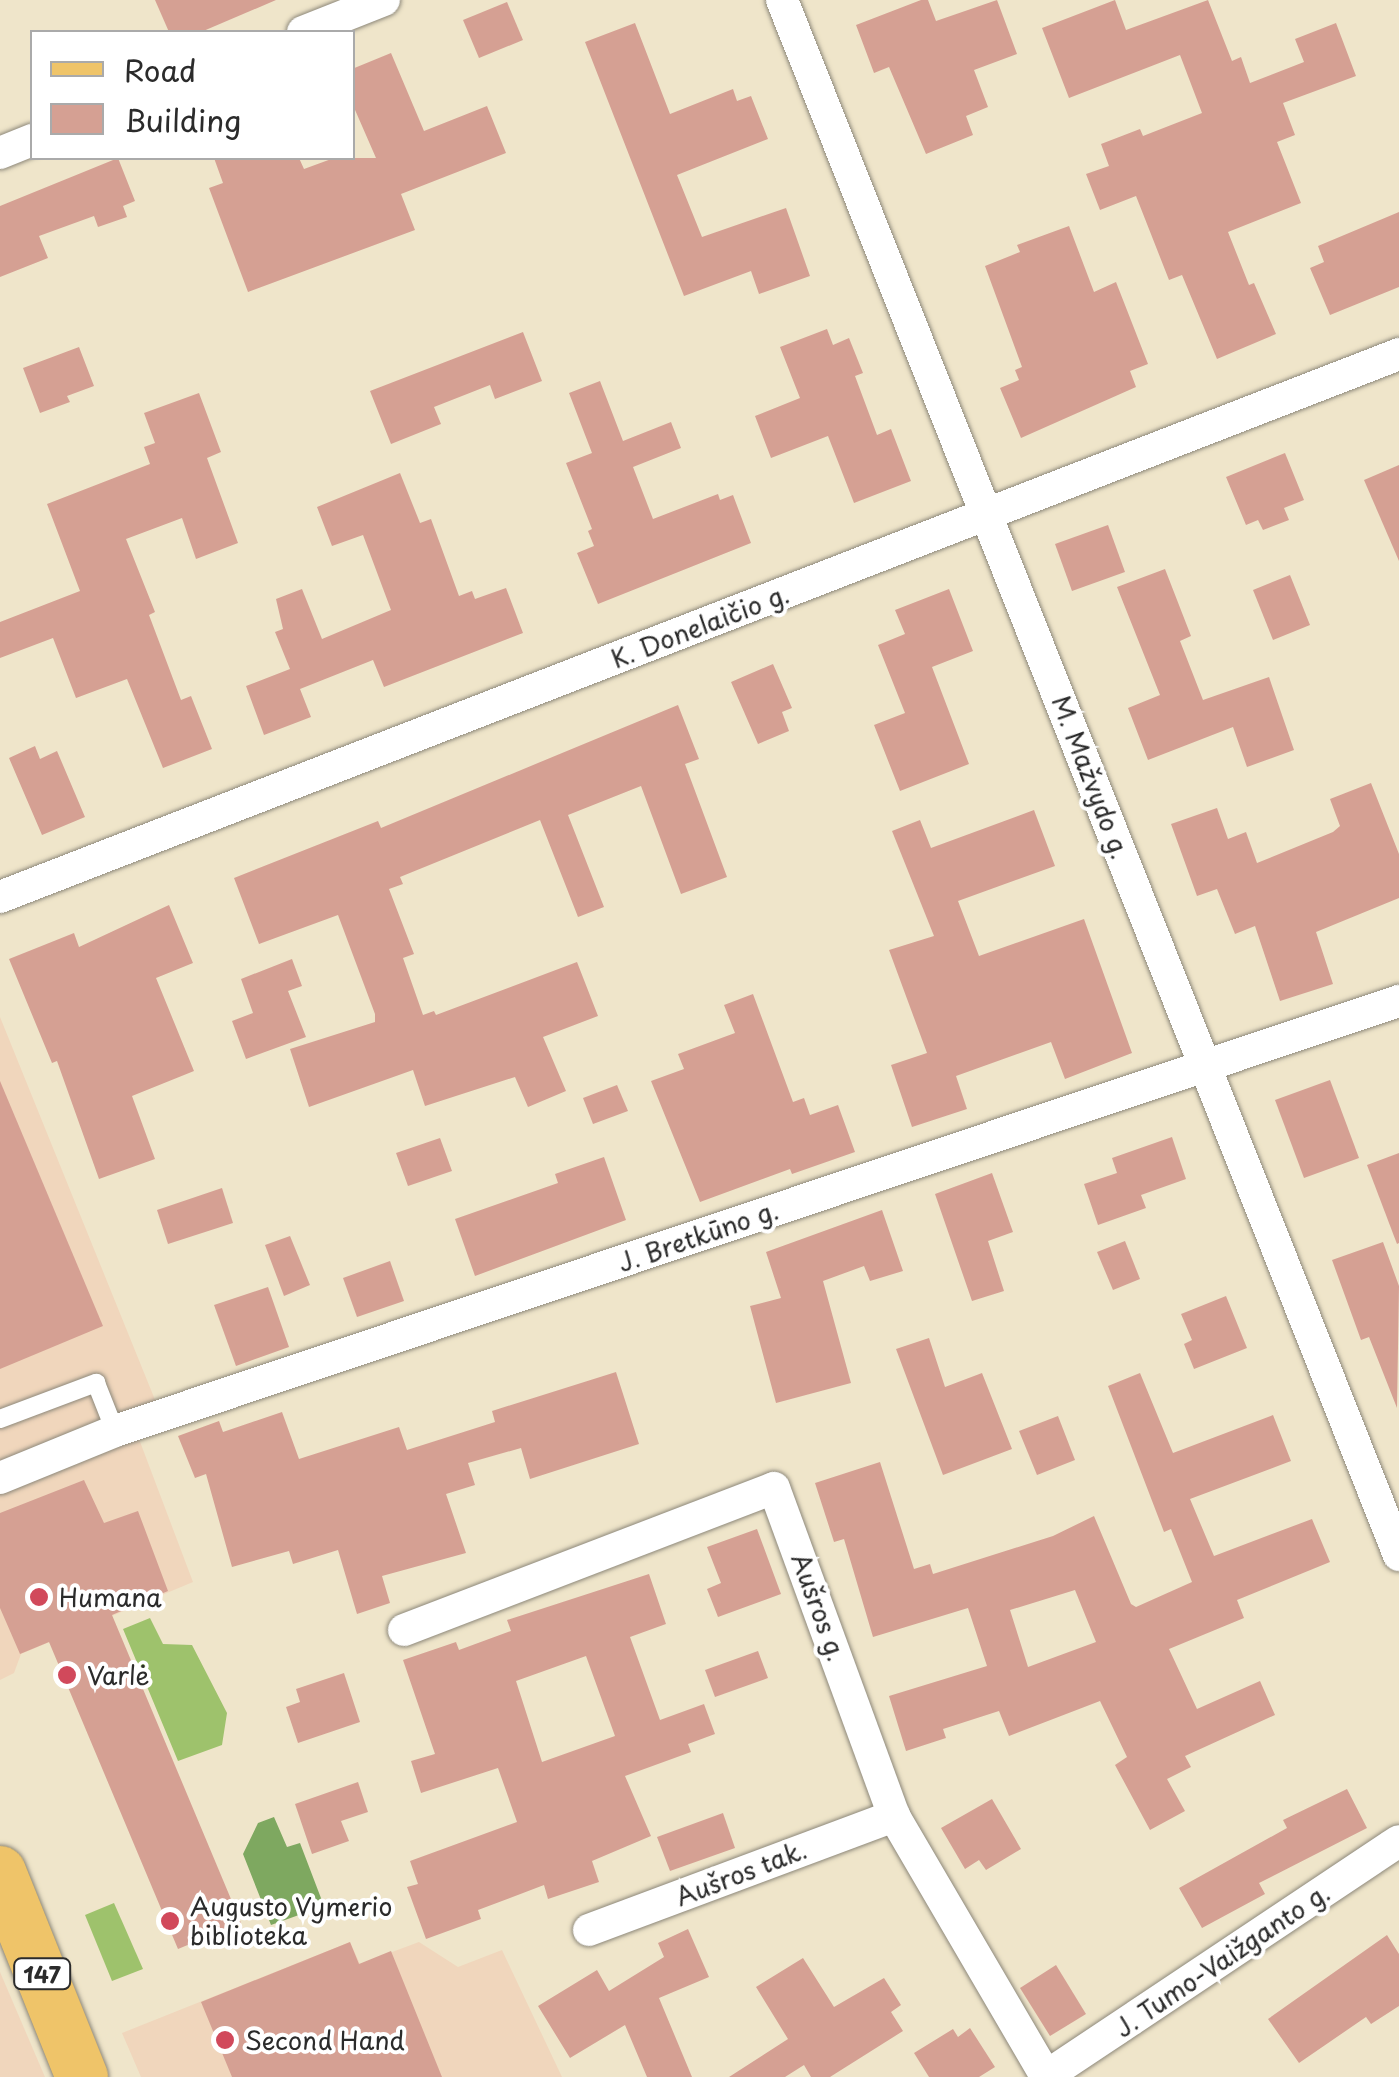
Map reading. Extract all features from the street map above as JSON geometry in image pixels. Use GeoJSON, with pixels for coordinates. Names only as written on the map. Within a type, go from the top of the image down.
{"type":"FeatureCollection","features":[{"type":"Feature","properties":{"kind":"main road","name":"147"},"geometry":{"type":"LineString","coordinates":[[5,1900],[82,2077]]}},
{"type":"Feature","properties":{"kind":"street"},"geometry":{"type":"LineString","coordinates":[[307,30],[384,0]]}},
{"type":"Feature","properties":{"kind":"street","name":"M. Mažvydo g."},"geometry":{"type":"LineString","coordinates":[[782,0],[1399,1556]]}},
{"type":"Feature","properties":{"kind":"street"},"geometry":{"type":"LineString","coordinates":[[0,152],[30,141]]}},
{"type":"Feature","properties":{"kind":"street","name":"K. Donelaičio g."},"geometry":{"type":"LineString","coordinates":[[0,897],[1399,354]]}},
{"type":"Feature","properties":{"kind":"street","name":"J. Bretkūno g."},"geometry":{"type":"LineString","coordinates":[[0,1478],[115,1431],[1399,1001]]}},
{"type":"Feature","properties":{"kind":"street","name":"Aušros g."},"geometry":{"type":"LineString","coordinates":[[404,1630],[774,1488],[894,1816],[1045,2077]]}},
{"type":"Feature","properties":{"kind":"street","name":"Aušros tak."},"geometry":{"type":"LineString","coordinates":[[588,1930],[894,1816]]}},
{"type":"Feature","properties":{"kind":"street","name":"J. Tumo-Vaižganto g."},"geometry":{"type":"LineString","coordinates":[[1045,2077],[1399,1841]]}},
{"type":"Feature","properties":{"kind":"lane"},"geometry":{"type":"LineString","coordinates":[[0,1419],[96,1383],[115,1431]]}},
{"type":"Feature","properties":{"kind":"shaded area"},"geometry":{"type":"Polygon","coordinates":[[[0,1017],[166,1427],[139,1439],[193,1582],[21,1654],[14,1673],[0,1680],[0,1017]]]}},
{"type":"Feature","properties":{"kind":"shaded area"},"geometry":{"type":"Polygon","coordinates":[[[350,1942],[360,1964],[419,1942],[458,1967],[502,1950],[562,2077],[141,2077],[122,2033],[350,1942]]]}},
{"type":"Feature","properties":{"kind":"shaded area"},"geometry":{"type":"Polygon","coordinates":[[[0,1972],[45,2077],[0,2077],[0,1972]]]}},
{"type":"Feature","properties":{"kind":"green space"},"geometry":{"type":"Polygon","coordinates":[[[150,1618],[163,1644],[192,1645],[227,1713],[222,1745],[178,1761],[123,1629],[150,1618]]]}},
{"type":"Feature","properties":{"kind":"green space"},"geometry":{"type":"Polygon","coordinates":[[[274,1817],[287,1847],[300,1843],[324,1906],[271,1925],[243,1854],[258,1823],[274,1817]]]}},
{"type":"Feature","properties":{"kind":"green space"},"geometry":{"type":"Polygon","coordinates":[[[114,1903],[143,1969],[112,1981],[85,1915],[114,1903]]]}},
{"type":"Feature","properties":{"kind":"building"},"geometry":{"type":"Polygon","coordinates":[[[155,0],[276,0],[206,30],[168,30],[155,0]]]}},
{"type":"Feature","properties":{"kind":"building"},"geometry":{"type":"Polygon","coordinates":[[[928,0],[936,21],[997,0],[1017,54],[974,70],[988,107],[966,116],[973,135],[926,154],[889,67],[874,73],[856,25],[928,0]]]}},
{"type":"Feature","properties":{"kind":"building"},"geometry":{"type":"Polygon","coordinates":[[[1115,0],[1126,30],[1208,0],[1232,61],[1241,57],[1250,83],[1304,62],[1295,39],[1336,23],[1356,76],[1283,103],[1295,135],[1277,142],[1301,203],[1228,232],[1249,285],[1254,283],[1276,334],[1217,359],[1182,275],[1169,280],[1136,196],[1100,210],[1086,174],[1109,166],[1101,144],[1140,129],[1143,136],[1202,113],[1180,55],[1069,98],[1042,28],[1115,0]]]}},
{"type":"Feature","properties":{"kind":"building"},"geometry":{"type":"Polygon","coordinates":[[[507,2],[523,40],[479,58],[463,20],[507,2]]]}},
{"type":"Feature","properties":{"kind":"building"},"geometry":{"type":"Polygon","coordinates":[[[635,23],[670,114],[733,89],[737,101],[751,96],[768,139],[677,175],[702,237],[786,208],[810,276],[759,294],[751,271],[684,296],[585,42],[635,23]]]}},
{"type":"Feature","properties":{"kind":"building"},"geometry":{"type":"Polygon","coordinates":[[[391,53],[424,131],[487,106],[506,153],[401,194],[415,230],[248,292],[209,188],[223,183],[215,160],[300,160],[304,169],[329,160],[376,158],[355,110],[355,68],[391,53]]]}},
{"type":"Feature","properties":{"kind":"building"},"geometry":{"type":"Polygon","coordinates":[[[113,160],[119,160],[135,201],[123,206],[127,217],[98,227],[94,216],[39,236],[48,258],[0,277],[0,206],[113,160]]]}},
{"type":"Feature","properties":{"kind":"building"},"geometry":{"type":"Polygon","coordinates":[[[1399,212],[1399,287],[1330,315],[1310,268],[1324,262],[1318,246],[1399,212]]]}},
{"type":"Feature","properties":{"kind":"building"},"geometry":{"type":"Polygon","coordinates":[[[1069,226],[1094,292],[1116,282],[1148,364],[1130,371],[1136,387],[1021,438],[1000,388],[1019,380],[1015,370],[1022,367],[985,266],[1020,252],[1017,245],[1069,226]]]}},
{"type":"Feature","properties":{"kind":"building"},"geometry":{"type":"Polygon","coordinates":[[[827,329],[833,345],[849,338],[863,373],[855,376],[877,435],[891,429],[911,481],[854,503],[828,436],[771,458],[755,416],[800,398],[780,347],[827,329]]]}},
{"type":"Feature","properties":{"kind":"building"},"geometry":{"type":"Polygon","coordinates":[[[523,332],[542,381],[495,399],[490,385],[434,407],[441,424],[391,444],[370,391],[523,332]]]}},
{"type":"Feature","properties":{"kind":"building"},"geometry":{"type":"Polygon","coordinates":[[[79,347],[94,386],[67,396],[70,402],[40,413],[23,368],[79,347]]]}},
{"type":"Feature","properties":{"kind":"building"},"geometry":{"type":"Polygon","coordinates":[[[600,381],[623,441],[671,422],[681,448],[633,467],[653,519],[718,494],[720,500],[733,495],[751,543],[598,604],[577,553],[594,546],[588,531],[592,529],[566,463],[592,453],[569,393],[600,381]]]}},
{"type":"Feature","properties":{"kind":"building"},"geometry":{"type":"Polygon","coordinates":[[[199,393],[221,452],[207,458],[238,543],[196,559],[182,518],[126,539],[155,612],[149,615],[181,700],[191,696],[212,749],[163,768],[127,679],[76,698],[53,638],[0,658],[0,622],[80,591],[47,504],[150,464],[144,447],[155,443],[144,413],[199,393]]]}},
{"type":"Feature","properties":{"kind":"building"},"geometry":{"type":"Polygon","coordinates":[[[1285,453],[1304,500],[1284,508],[1289,520],[1263,530],[1258,520],[1246,525],[1226,477],[1285,453]]]}},
{"type":"Feature","properties":{"kind":"building"},"geometry":{"type":"Polygon","coordinates":[[[1399,465],[1399,561],[1364,480],[1399,465]]]}},
{"type":"Feature","properties":{"kind":"building"},"geometry":{"type":"Polygon","coordinates":[[[400,473],[420,523],[431,519],[459,596],[472,591],[475,599],[506,588],[523,633],[384,687],[373,660],[300,689],[311,717],[264,735],[246,686],[290,669],[275,632],[283,629],[276,599],[302,589],[322,639],[391,610],[363,535],[332,546],[317,507],[400,473]]]}},
{"type":"Feature","properties":{"kind":"building"},"geometry":{"type":"Polygon","coordinates":[[[1108,525],[1125,572],[1072,591],[1055,544],[1108,525]]]}},
{"type":"Feature","properties":{"kind":"building"},"geometry":{"type":"Polygon","coordinates":[[[1165,569],[1191,636],[1180,641],[1203,700],[1269,677],[1294,750],[1247,767],[1233,727],[1148,760],[1128,708],[1160,695],[1117,587],[1165,569]]]}},
{"type":"Feature","properties":{"kind":"building"},"geometry":{"type":"Polygon","coordinates":[[[1290,575],[1310,625],[1273,640],[1253,590],[1290,575]]]}},
{"type":"Feature","properties":{"kind":"building"},"geometry":{"type":"Polygon","coordinates":[[[949,589],[973,651],[932,667],[969,764],[900,791],[874,725],[905,713],[878,645],[905,634],[895,610],[949,589]]]}},
{"type":"Feature","properties":{"kind":"building"},"geometry":{"type":"Polygon","coordinates":[[[773,664],[792,708],[782,712],[789,731],[758,744],[731,682],[773,664]]]}},
{"type":"Feature","properties":{"kind":"building"},"geometry":{"type":"Polygon","coordinates":[[[678,705],[699,759],[685,764],[727,877],[681,894],[641,786],[568,815],[604,907],[578,917],[540,820],[400,877],[403,884],[389,889],[414,954],[403,958],[423,1015],[434,1011],[436,1015],[577,962],[598,1016],[543,1037],[566,1091],[528,1107],[515,1077],[425,1106],[413,1070],[309,1107],[290,1049],[375,1022],[375,1014],[338,915],[259,944],[234,878],[378,821],[381,828],[678,705]]]}},
{"type":"Feature","properties":{"kind":"building"},"geometry":{"type":"Polygon","coordinates":[[[35,746],[40,759],[57,751],[85,817],[42,835],[9,758],[35,746]]]}},
{"type":"Feature","properties":{"kind":"building"},"geometry":{"type":"Polygon","coordinates":[[[1371,783],[1399,854],[1399,898],[1316,932],[1333,984],[1280,1001],[1255,926],[1235,934],[1217,889],[1197,896],[1171,824],[1217,808],[1228,839],[1246,832],[1257,863],[1333,832],[1340,826],[1330,799],[1371,783]]]}},
{"type":"Feature","properties":{"kind":"building"},"geometry":{"type":"Polygon","coordinates":[[[1034,810],[1055,866],[958,901],[979,956],[1084,919],[1132,1053],[1065,1079],[1051,1042],[956,1076],[967,1109],[912,1127],[891,1065],[927,1053],[889,950],[934,936],[892,831],[920,820],[931,848],[1034,810]]]}},
{"type":"Feature","properties":{"kind":"building"},"geometry":{"type":"Polygon","coordinates":[[[169,905],[193,963],[156,978],[194,1071],[132,1096],[155,1159],[99,1179],[57,1061],[52,1063],[9,959],[74,933],[79,947],[169,905]]]}},
{"type":"Feature","properties":{"kind":"building"},"geometry":{"type":"Polygon","coordinates":[[[292,959],[302,986],[288,991],[306,1037],[246,1059],[232,1021],[253,1013],[241,979],[292,959]]]}},
{"type":"Feature","properties":{"kind":"building"},"geometry":{"type":"Polygon","coordinates":[[[753,994],[793,1102],[804,1098],[810,1115],[838,1105],[855,1152],[792,1174],[790,1169],[700,1202],[651,1081],[684,1069],[678,1054],[735,1033],[724,1005],[753,994]]]}},
{"type":"Feature","properties":{"kind":"building"},"geometry":{"type":"Polygon","coordinates":[[[1330,1080],[1359,1158],[1304,1178],[1275,1100],[1330,1080]]]}},
{"type":"Feature","properties":{"kind":"building"},"geometry":{"type":"Polygon","coordinates":[[[0,1081],[103,1326],[0,1369],[0,1081]]]}},
{"type":"Feature","properties":{"kind":"building"},"geometry":{"type":"Polygon","coordinates":[[[617,1085],[628,1111],[593,1124],[583,1098],[617,1085]]]}},
{"type":"Feature","properties":{"kind":"building"},"geometry":{"type":"Polygon","coordinates":[[[1172,1137],[1186,1179],[1141,1195],[1146,1208],[1098,1225],[1084,1184],[1117,1173],[1112,1158],[1172,1137]]]}},
{"type":"Feature","properties":{"kind":"building"},"geometry":{"type":"Polygon","coordinates":[[[440,1138],[452,1171],[408,1186],[396,1153],[440,1138]]]}},
{"type":"Feature","properties":{"kind":"building"},"geometry":{"type":"Polygon","coordinates":[[[1399,1153],[1399,1243],[1397,1244],[1367,1165],[1399,1153]]]}},
{"type":"Feature","properties":{"kind":"building"},"geometry":{"type":"Polygon","coordinates":[[[604,1157],[626,1220],[475,1276],[455,1219],[558,1183],[555,1174],[604,1157]]]}},
{"type":"Feature","properties":{"kind":"building"},"geometry":{"type":"Polygon","coordinates":[[[992,1173],[1013,1232],[988,1241],[1004,1291],[972,1301],[935,1194],[992,1173]]]}},
{"type":"Feature","properties":{"kind":"building"},"geometry":{"type":"Polygon","coordinates":[[[222,1188],[233,1223],[168,1244],[157,1210],[222,1188]]]}},
{"type":"Feature","properties":{"kind":"building"},"geometry":{"type":"Polygon","coordinates":[[[882,1210],[903,1271],[870,1281],[864,1266],[823,1281],[851,1383],[776,1403],[750,1306],[781,1298],[766,1252],[882,1210]]]}},
{"type":"Feature","properties":{"kind":"building"},"geometry":{"type":"Polygon","coordinates":[[[290,1236],[310,1285],[284,1296],[265,1245],[290,1236]]]}},
{"type":"Feature","properties":{"kind":"building"},"geometry":{"type":"Polygon","coordinates":[[[1125,1241],[1140,1279],[1113,1290],[1097,1252],[1125,1241]]]}},
{"type":"Feature","properties":{"kind":"building"},"geometry":{"type":"Polygon","coordinates":[[[1383,1242],[1399,1286],[1397,1408],[1369,1337],[1361,1340],[1332,1260],[1383,1242]]]}},
{"type":"Feature","properties":{"kind":"building"},"geometry":{"type":"Polygon","coordinates":[[[390,1261],[404,1301],[357,1317],[343,1278],[390,1261]]]}},
{"type":"Feature","properties":{"kind":"building"},"geometry":{"type":"Polygon","coordinates":[[[268,1287],[289,1347],[236,1366],[214,1305],[268,1287]]]}},
{"type":"Feature","properties":{"kind":"building"},"geometry":{"type":"Polygon","coordinates":[[[1226,1296],[1247,1348],[1194,1369],[1184,1344],[1192,1340],[1181,1314],[1226,1296]]]}},
{"type":"Feature","properties":{"kind":"building"},"geometry":{"type":"Polygon","coordinates":[[[929,1338],[945,1387],[982,1373],[1012,1449],[943,1475],[896,1349],[929,1338]]]}},
{"type":"Feature","properties":{"kind":"building"},"geometry":{"type":"Polygon","coordinates":[[[616,1372],[639,1444],[530,1479],[521,1448],[468,1463],[475,1485],[446,1494],[466,1553],[382,1576],[390,1603],[357,1614],[338,1550],[293,1564],[289,1551],[232,1567],[206,1474],[195,1478],[178,1436],[219,1421],[223,1432],[282,1412],[299,1459],[399,1427],[407,1450],[495,1422],[492,1411],[616,1372]]]}},
{"type":"Feature","properties":{"kind":"building"},"geometry":{"type":"Polygon","coordinates":[[[1140,1373],[1173,1453],[1273,1415],[1291,1461],[1190,1499],[1214,1556],[1312,1519],[1330,1562],[1237,1600],[1244,1618],[1169,1649],[1197,1709],[1260,1681],[1275,1715],[1185,1756],[1191,1767],[1167,1779],[1185,1811],[1150,1830],[1115,1765],[1127,1757],[1100,1701],[1009,1736],[999,1711],[943,1729],[946,1738],[906,1751],[889,1696],[987,1666],[968,1608],[873,1637],[844,1539],[834,1542],[815,1483],[880,1462],[914,1569],[930,1564],[933,1574],[1053,1536],[1094,1516],[1131,1604],[1136,1607],[1192,1582],[1171,1529],[1164,1532],[1108,1386],[1140,1373]],[[1075,1590],[1010,1610],[1028,1667],[1096,1642],[1075,1590]]]}},
{"type":"Feature","properties":{"kind":"building"},"geometry":{"type":"Polygon","coordinates":[[[1058,1416],[1075,1460],[1037,1475],[1019,1431],[1058,1416]]]}},
{"type":"Feature","properties":{"kind":"building"},"geometry":{"type":"Polygon","coordinates":[[[84,1480],[104,1523],[138,1511],[168,1591],[112,1615],[241,1923],[178,1949],[49,1642],[20,1654],[0,1608],[0,1513],[84,1480]]]}},
{"type":"Feature","properties":{"kind":"building"},"geometry":{"type":"Polygon","coordinates":[[[757,1529],[781,1594],[718,1617],[707,1589],[721,1583],[707,1547],[757,1529]]]}},
{"type":"Feature","properties":{"kind":"building"},"geometry":{"type":"Polygon","coordinates":[[[649,1574],[666,1624],[630,1637],[660,1720],[704,1704],[715,1734],[688,1744],[691,1752],[625,1776],[651,1836],[592,1861],[599,1882],[548,1899],[544,1885],[478,1910],[481,1919],[426,1939],[407,1887],[418,1884],[410,1861],[517,1822],[498,1768],[421,1793],[411,1761],[435,1754],[403,1660],[456,1642],[459,1650],[511,1631],[507,1620],[649,1574]],[[586,1656],[516,1681],[542,1762],[615,1736],[586,1656]]]}},
{"type":"Feature","properties":{"kind":"building"},"geometry":{"type":"Polygon","coordinates":[[[758,1651],[768,1678],[715,1697],[705,1670],[758,1651]]]}},
{"type":"Feature","properties":{"kind":"building"},"geometry":{"type":"Polygon","coordinates":[[[344,1673],[360,1722],[298,1743],[286,1707],[300,1702],[296,1689],[344,1673]]]}},
{"type":"Feature","properties":{"kind":"building"},"geometry":{"type":"Polygon","coordinates":[[[358,1782],[368,1812],[341,1821],[349,1841],[312,1854],[295,1804],[358,1782]]]}},
{"type":"Feature","properties":{"kind":"building"},"geometry":{"type":"Polygon","coordinates":[[[1347,1789],[1367,1828],[1259,1883],[1265,1894],[1202,1928],[1179,1888],[1287,1828],[1283,1820],[1347,1789]]]}},
{"type":"Feature","properties":{"kind":"building"},"geometry":{"type":"Polygon","coordinates":[[[992,1799],[1021,1849],[986,1870],[979,1860],[965,1869],[941,1828],[992,1799]]]}},
{"type":"Feature","properties":{"kind":"building"},"geometry":{"type":"Polygon","coordinates":[[[723,1813],[735,1848],[670,1871],[657,1837],[723,1813]]]}},
{"type":"Feature","properties":{"kind":"building"},"geometry":{"type":"Polygon","coordinates":[[[688,1929],[709,1977],[659,1998],[692,2077],[647,2077],[625,2025],[570,2058],[538,2006],[597,1970],[609,1991],[664,1957],[658,1943],[688,1929]]]}},
{"type":"Feature","properties":{"kind":"building"},"geometry":{"type":"Polygon","coordinates":[[[1387,1935],[1399,1954],[1399,2006],[1371,2024],[1366,2017],[1299,2063],[1268,2019],[1387,1935]]]}},
{"type":"Feature","properties":{"kind":"building"},"geometry":{"type":"Polygon","coordinates":[[[350,1942],[359,1964],[391,1951],[442,2077],[232,2077],[201,2002],[350,1942]]]}},
{"type":"Feature","properties":{"kind":"building"},"geometry":{"type":"Polygon","coordinates":[[[803,1958],[834,2007],[884,1978],[901,2005],[891,2012],[903,2031],[830,2077],[811,2077],[804,2065],[785,2077],[729,2077],[788,2039],[756,1987],[803,1958]]]}},
{"type":"Feature","properties":{"kind":"building"},"geometry":{"type":"Polygon","coordinates":[[[1056,1965],[1086,2014],[1050,2036],[1020,1988],[1056,1965]]]}},
{"type":"Feature","properties":{"kind":"building"},"geometry":{"type":"Polygon","coordinates":[[[970,2028],[995,2067],[979,2077],[929,2077],[914,2053],[953,2029],[958,2037],[970,2028]]]}},
{"type":"Feature","properties":{"kind":"place","name":"Humana"},"geometry":{"type":"Point","coordinates":[39,1597]}},
{"type":"Feature","properties":{"kind":"place","name":"Varlė"},"geometry":{"type":"Point","coordinates":[67,1675]}},
{"type":"Feature","properties":{"kind":"place","name":"Augusto Vymerio biblioteka"},"geometry":{"type":"Point","coordinates":[170,1921]}},
{"type":"Feature","properties":{"kind":"place","name":"Second Hand"},"geometry":{"type":"Point","coordinates":[225,2040]}}]}
